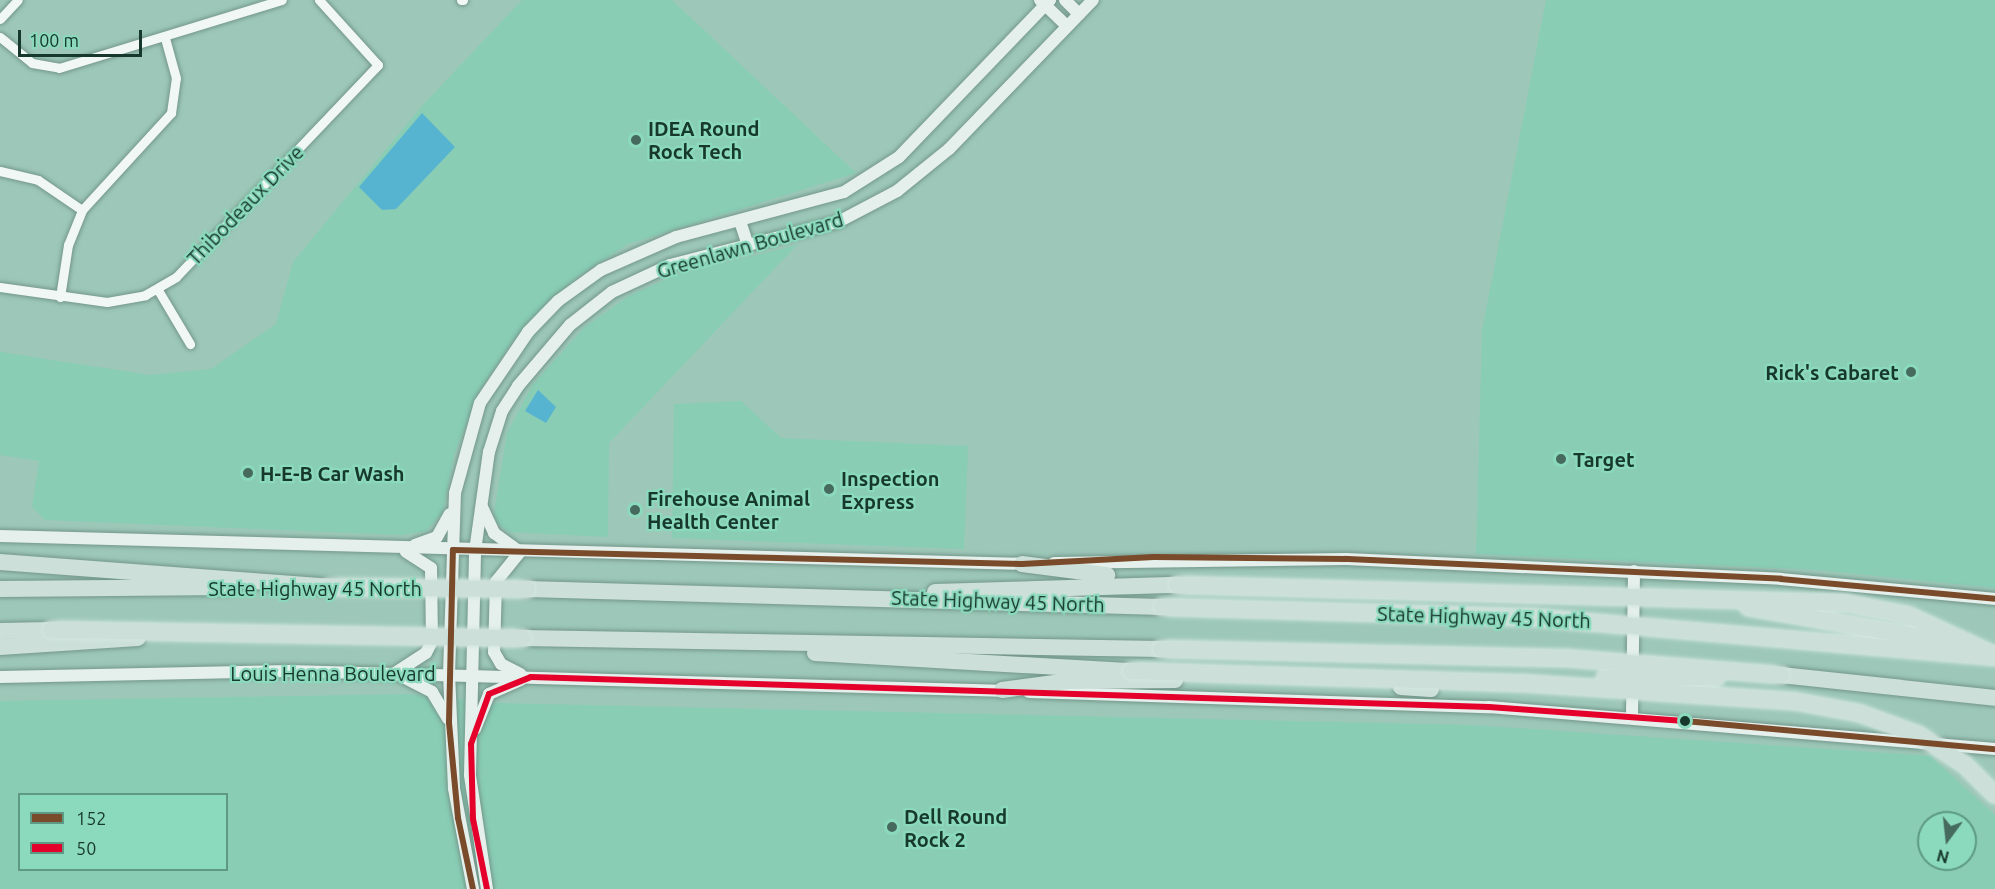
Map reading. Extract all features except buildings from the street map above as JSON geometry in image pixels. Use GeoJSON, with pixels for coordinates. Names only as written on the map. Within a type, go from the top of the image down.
{"type":"FeatureCollection","features":[{"type":"Feature","properties":{"kind":"highway"},"geometry":{"type":"LineString","coordinates":[[0,562],[52,564],[329,587]]}},
{"type":"Feature","properties":{"kind":"highway"},"geometry":{"type":"LineString","coordinates":[[1022,564],[1076,573],[1298,583],[1432,586],[1716,602],[1995,655]]}},
{"type":"Feature","properties":{"kind":"highway"},"geometry":{"type":"LineString","coordinates":[[868,596],[1177,585],[1846,603],[1908,615],[1995,655]]}},
{"type":"Feature","properties":{"kind":"highway","name":"State Highway 45 North"},"geometry":{"type":"LineString","coordinates":[[0,589],[329,587],[868,596],[1162,607],[1540,617],[1995,655]]}},
{"type":"Feature","properties":{"kind":"highway","name":"State Highway 45 North"},"geometry":{"type":"LineString","coordinates":[[0,631],[50,637],[232,633],[1564,658],[1780,675],[1995,698]]}},
{"type":"Feature","properties":{"kind":"highway"},"geometry":{"type":"LineString","coordinates":[[0,647],[50,637]]}},
{"type":"Feature","properties":{"kind":"highway"},"geometry":{"type":"LineString","coordinates":[[755,644],[847,658],[1131,671],[1521,683],[1794,701],[1859,713],[1919,735],[1965,765],[1995,795]]}},
{"type":"Feature","properties":{"kind":"highway"},"geometry":{"type":"LineString","coordinates":[[1002,690],[1069,681],[1249,680],[1431,689],[1549,679],[1780,675]]}},
{"type":"Feature","properties":{"kind":"main road"},"geometry":{"type":"LineString","coordinates":[[1065,0],[1079,14]]}},
{"type":"Feature","properties":{"kind":"main road","name":"Greenlawn Boulevard"},"geometry":{"type":"LineString","coordinates":[[487,889],[476,843],[471,744],[471,675],[475,551],[480,495],[502,411],[570,325],[606,296],[661,268],[838,222],[918,177],[1093,0]]}},
{"type":"Feature","properties":{"kind":"main road"},"geometry":{"type":"LineString","coordinates":[[1045,2],[1067,26]]}},
{"type":"Feature","properties":{"kind":"main road","name":"Greenlawn Boulevard"},"geometry":{"type":"LineString","coordinates":[[473,889],[458,818],[449,722],[449,674],[455,493],[480,403],[528,332],[558,301],[601,270],[647,248],[844,192],[899,157],[1045,2]]}},
{"type":"Feature","properties":{"kind":"main road"},"geometry":{"type":"LineString","coordinates":[[740,222],[748,246]]}},
{"type":"Feature","properties":{"kind":"main road"},"geometry":{"type":"LineString","coordinates":[[399,549],[437,537],[447,526],[455,493]]}},
{"type":"Feature","properties":{"kind":"main road"},"geometry":{"type":"LineString","coordinates":[[480,495],[494,533],[520,552]]}},
{"type":"Feature","properties":{"kind":"main road"},"geometry":{"type":"LineString","coordinates":[[0,536],[399,549],[1022,564],[1154,557],[1334,558],[1634,571],[1995,599]]}},
{"type":"Feature","properties":{"kind":"main road"},"geometry":{"type":"LineString","coordinates":[[394,673],[426,653],[432,641],[434,583],[431,568],[399,549]]}},
{"type":"Feature","properties":{"kind":"main road"},"geometry":{"type":"LineString","coordinates":[[520,552],[496,582],[494,652],[501,664],[531,677]]}},
{"type":"Feature","properties":{"kind":"main road"},"geometry":{"type":"LineString","coordinates":[[1632,716],[1634,571]]}},
{"type":"Feature","properties":{"kind":"main road"},"geometry":{"type":"LineString","coordinates":[[394,673],[432,692],[449,722]]}},
{"type":"Feature","properties":{"kind":"main road","name":"Louis Henna Boulevard"},"geometry":{"type":"LineString","coordinates":[[0,677],[394,673],[1002,690],[1632,716],[1995,749]]}},
{"type":"Feature","properties":{"kind":"main road"},"geometry":{"type":"LineString","coordinates":[[471,744],[489,694],[531,677]]}},
{"type":"Feature","properties":{"kind":"main road"},"geometry":{"type":"LineString","coordinates":[[458,818],[467,838],[476,843]]}},
{"type":"Feature","properties":{"kind":"street"},"geometry":{"type":"LineString","coordinates":[[0,19],[18,0]]}},
{"type":"Feature","properties":{"kind":"street"},"geometry":{"type":"LineString","coordinates":[[0,36],[32,63],[59,68],[165,38],[282,0]]}},
{"type":"Feature","properties":{"kind":"street","name":"Thibodeaux Drive"},"geometry":{"type":"LineString","coordinates":[[158,290],[378,65],[319,0]]}},
{"type":"Feature","properties":{"kind":"street"},"geometry":{"type":"LineString","coordinates":[[60,297],[68,245],[82,210],[171,113],[176,78],[165,38]]}},
{"type":"Feature","properties":{"kind":"street"},"geometry":{"type":"LineString","coordinates":[[0,171],[38,180],[82,210]]}},
{"type":"Feature","properties":{"kind":"street"},"geometry":{"type":"LineString","coordinates":[[0,287],[108,302],[158,290],[190,344]]}},
{"type":"Feature","properties":{"kind":"shaded area"},"geometry":{"type":"Polygon","coordinates":[[[522,0],[672,0],[856,173],[628,244],[577,277],[514,339],[480,390],[454,455],[443,512],[426,531],[401,535],[45,520],[32,507],[39,461],[0,455],[0,352],[150,375],[211,369],[276,324],[293,262],[421,107],[522,0]]]}},
{"type":"Feature","properties":{"kind":"shaded area"},"geometry":{"type":"Polygon","coordinates":[[[1546,0],[1995,0],[1995,588],[1819,570],[1476,554],[1482,331],[1546,0]]]}},
{"type":"Feature","properties":{"kind":"shaded area"},"geometry":{"type":"Polygon","coordinates":[[[797,245],[609,443],[608,537],[509,532],[497,523],[494,514],[507,433],[533,384],[585,327],[629,296],[676,275],[797,245]]]}},
{"type":"Feature","properties":{"kind":"shaded area"},"geometry":{"type":"Polygon","coordinates":[[[741,401],[781,438],[968,446],[964,549],[672,538],[674,404],[741,401]]]}},
{"type":"Feature","properties":{"kind":"shaded area"},"geometry":{"type":"Polygon","coordinates":[[[409,694],[495,703],[1472,725],[1930,756],[1995,815],[1995,889],[0,889],[0,701],[409,694]]]}},
{"type":"Feature","properties":{"kind":"water"},"geometry":{"type":"Polygon","coordinates":[[[422,113],[455,147],[396,209],[382,210],[359,187],[422,113]]]}},
{"type":"Feature","properties":{"kind":"water"},"geometry":{"type":"Polygon","coordinates":[[[538,390],[556,407],[546,423],[525,411],[538,390]]]}},
{"type":"Feature","properties":{"kind":"transit line","name":"152"},"geometry":{"type":"LineString","coordinates":[[473,889],[458,818],[449,722],[453,550],[1022,564],[1154,557],[1346,559],[1781,579],[1995,599]]}},
{"type":"Feature","properties":{"kind":"transit line","name":"50"},"geometry":{"type":"LineString","coordinates":[[487,889],[473,819],[471,744],[489,694],[531,677],[1489,707],[1685,721]]}},
{"type":"Feature","properties":{"kind":"transit line","name":"152"},"geometry":{"type":"LineString","coordinates":[[1685,721],[1995,749]]}},
{"type":"Feature","properties":{"kind":"place","name":"IDEA Round Rock Tech"},"geometry":{"type":"Point","coordinates":[636,140]}},
{"type":"Feature","properties":{"kind":"place","name":"Rick's Cabaret"},"geometry":{"type":"Point","coordinates":[1911,372]}},
{"type":"Feature","properties":{"kind":"place","name":"Target"},"geometry":{"type":"Point","coordinates":[1561,459]}},
{"type":"Feature","properties":{"kind":"place","name":"H-E-B Car Wash"},"geometry":{"type":"Point","coordinates":[248,473]}},
{"type":"Feature","properties":{"kind":"place","name":"Inspection Express"},"geometry":{"type":"Point","coordinates":[829,489]}},
{"type":"Feature","properties":{"kind":"place","name":"Firehouse Animal Health Center"},"geometry":{"type":"Point","coordinates":[635,510]}},
{"type":"Feature","properties":{"kind":"place","name":"Dell Round Rock 2"},"geometry":{"type":"Point","coordinates":[892,827]}}]}
